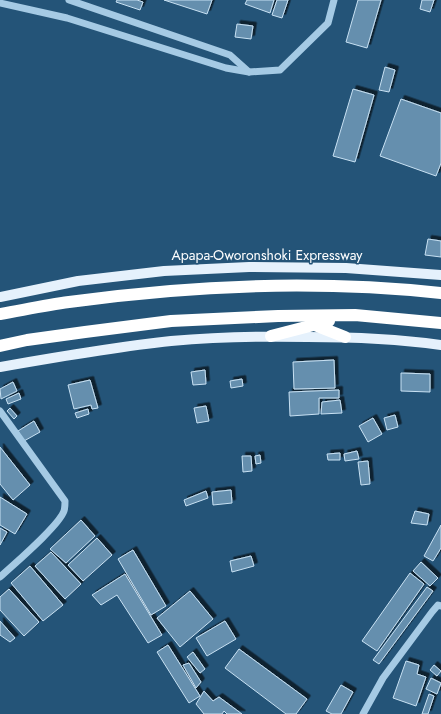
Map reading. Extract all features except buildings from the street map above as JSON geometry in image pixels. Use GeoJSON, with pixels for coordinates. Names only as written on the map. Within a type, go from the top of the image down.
{"type":"FeatureCollection","features":[{"type":"Feature","properties":{"kind":"highway"},"geometry":{"type":"LineString","coordinates":[[0,314],[68,302],[152,292],[228,288],[295,286],[389,288],[441,293]]}},
{"type":"Feature","properties":{"kind":"highway"},"geometry":{"type":"LineString","coordinates":[[278,316],[312,324],[345,337]]}},
{"type":"Feature","properties":{"kind":"highway"},"geometry":{"type":"LineString","coordinates":[[0,346],[27,340],[171,321],[278,316],[355,316],[441,323]]}},
{"type":"Feature","properties":{"kind":"highway"},"geometry":{"type":"LineString","coordinates":[[270,336],[312,324],[355,316]]}},
{"type":"Feature","properties":{"kind":"main road","name":"Apapa-Oworonshoki Expressway"},"geometry":{"type":"LineString","coordinates":[[0,297],[78,281],[164,271],[249,267],[346,268],[441,275]]}},
{"type":"Feature","properties":{"kind":"main road"},"geometry":{"type":"LineString","coordinates":[[0,366],[70,354],[170,341],[215,338],[270,336],[345,337],[441,345]]}},
{"type":"Feature","properties":{"kind":"street"},"geometry":{"type":"LineString","coordinates":[[69,0],[230,55],[249,72]]}},
{"type":"Feature","properties":{"kind":"street"},"geometry":{"type":"LineString","coordinates":[[0,3],[67,18],[226,68],[249,72],[280,70],[328,23],[334,0]]}},
{"type":"Feature","properties":{"kind":"street"},"geometry":{"type":"LineString","coordinates":[[0,411],[64,501],[65,510],[59,520],[42,538],[0,577]]}},
{"type":"Feature","properties":{"kind":"street"},"geometry":{"type":"LineString","coordinates":[[363,714],[383,678],[432,612],[438,605],[441,606]]}}]}
